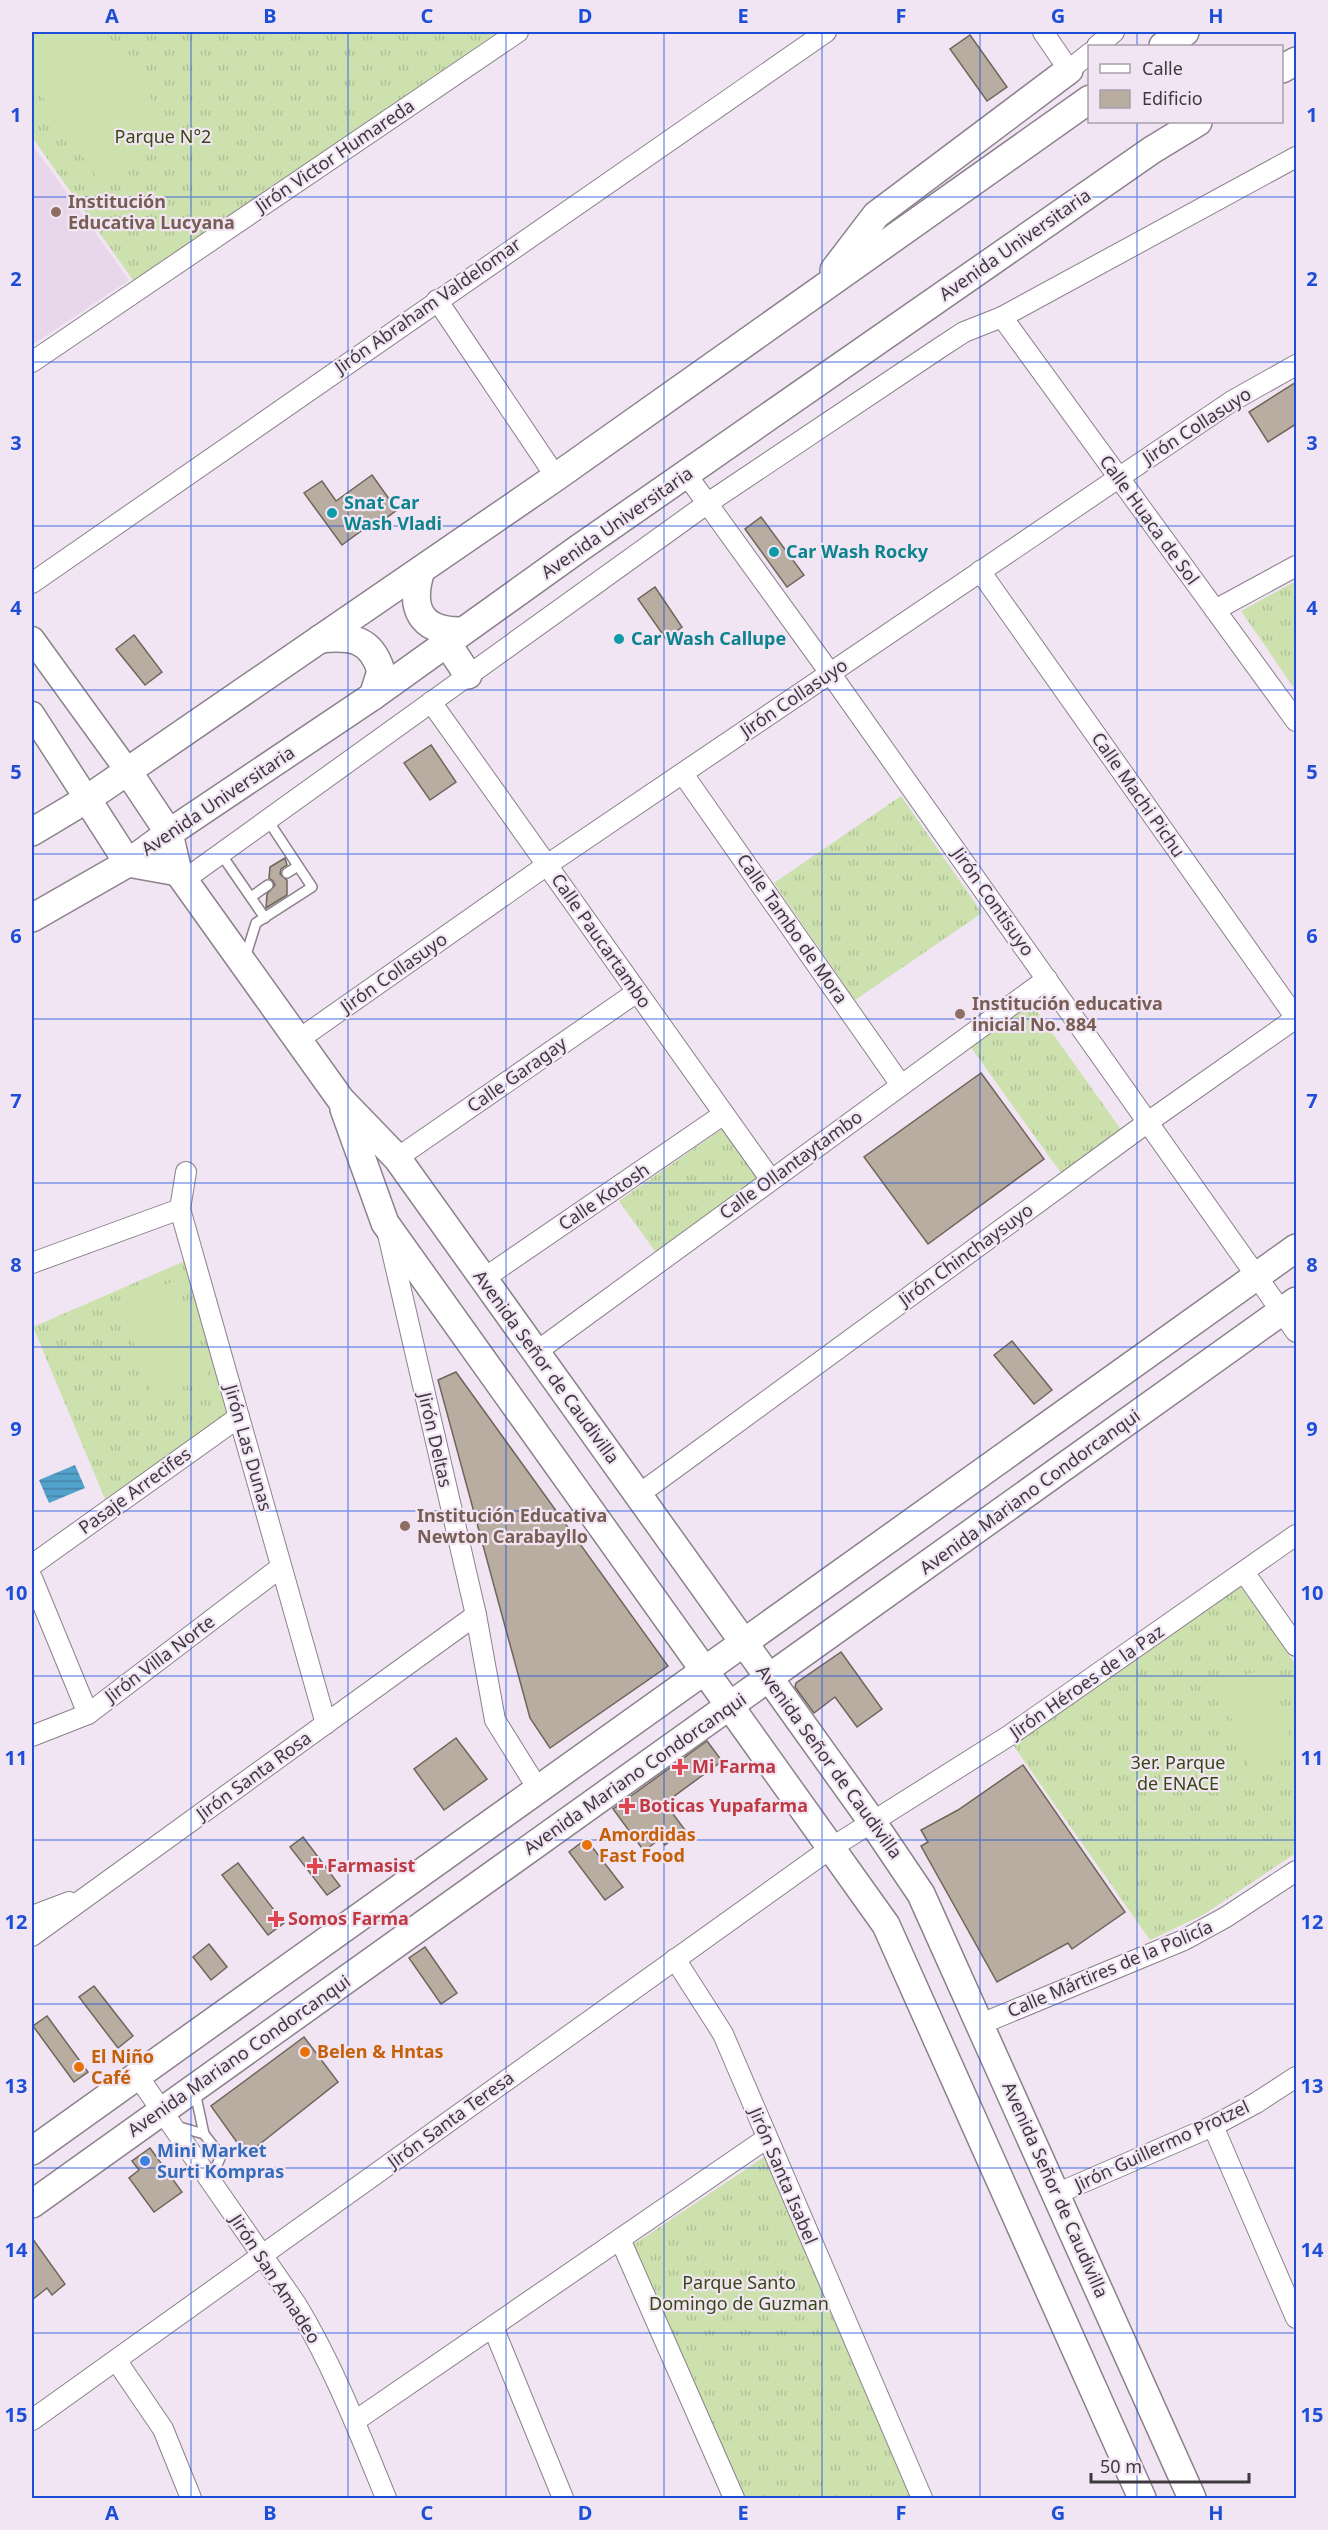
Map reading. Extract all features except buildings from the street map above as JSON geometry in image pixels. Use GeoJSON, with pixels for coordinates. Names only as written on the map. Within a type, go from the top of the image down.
{"type":"FeatureCollection","features":[{"type":"Feature","properties":{"kind":"main road"},"geometry":{"type":"LineString","coordinates":[[1165,45],[1185,32]]}},
{"type":"Feature","properties":{"kind":"main road"},"geometry":{"type":"LineString","coordinates":[[818,292],[876,215],[1079,61]]}},
{"type":"Feature","properties":{"kind":"main road"},"geometry":{"type":"LineString","coordinates":[[32,832],[87,799],[556,477],[1088,100]]}},
{"type":"Feature","properties":{"kind":"main road","name":"Avenida Universitaria"},"geometry":{"type":"LineString","coordinates":[[32,918],[128,863],[373,696],[686,474],[1134,162],[1196,123]]}},
{"type":"Feature","properties":{"kind":"main road"},"geometry":{"type":"LineString","coordinates":[[421,570],[415,600],[419,612],[435,628],[454,637],[468,675]]}},
{"type":"Feature","properties":{"kind":"main road"},"geometry":{"type":"LineString","coordinates":[[320,639],[351,638],[362,642],[372,651],[381,671],[373,696]]}},
{"type":"Feature","properties":{"kind":"main road","name":"Avenida Señor de Caudivilla"},"geometry":{"type":"LineString","coordinates":[[127,770],[169,833],[181,876],[341,1100],[397,1158],[873,1823],[921,1894],[1192,2499]]}},
{"type":"Feature","properties":{"kind":"main road"},"geometry":{"type":"LineString","coordinates":[[87,799],[128,863],[181,876]]}},
{"type":"Feature","properties":{"kind":"main road","name":"Avenida Señor de Caudivilla"},"geometry":{"type":"LineString","coordinates":[[341,1100],[386,1223],[876,1910],[895,1942],[1142,2499]]}},
{"type":"Feature","properties":{"kind":"main road"},"geometry":{"type":"LineString","coordinates":[[32,2151],[1296,1248]]}},
{"type":"Feature","properties":{"kind":"main road","name":"Avenida Mariano Condorcanqui"},"geometry":{"type":"LineString","coordinates":[[32,2204],[167,2118],[195,2088],[769,1678],[1292,1315]]}},
{"type":"Feature","properties":{"kind":"street","name":"Jirón Victor Humareda"},"geometry":{"type":"LineString","coordinates":[[32,362],[518,32]]}},
{"type":"Feature","properties":{"kind":"street","name":"Jirón Abraham Valdelomar"},"geometry":{"type":"LineString","coordinates":[[32,583],[826,32]]}},
{"type":"Feature","properties":{"kind":"street"},"geometry":{"type":"LineString","coordinates":[[1043,32],[1079,61]]}},
{"type":"Feature","properties":{"kind":"street"},"geometry":{"type":"LineString","coordinates":[[1098,45],[1114,32]]}},
{"type":"Feature","properties":{"kind":"street","name":"Avenida Universitaria"},"geometry":{"type":"LineString","coordinates":[[181,876],[221,854],[708,503],[964,332],[1002,317],[1296,157]]}},
{"type":"Feature","properties":{"kind":"street"},"geometry":{"type":"LineString","coordinates":[[437,300],[556,477]]}},
{"type":"Feature","properties":{"kind":"street","name":"Calle Huaca de Sol"},"geometry":{"type":"LineString","coordinates":[[1002,317],[1296,721]]}},
{"type":"Feature","properties":{"kind":"street","name":"Jirón Collasuyo"},"geometry":{"type":"LineString","coordinates":[[298,1040],[548,866],[1118,478],[1232,401],[1296,365]]}},
{"type":"Feature","properties":{"kind":"street","name":"Jirón Contisuyo"},"geometry":{"type":"LineString","coordinates":[[686,474],[830,673],[1257,1276],[1292,1315]]}},
{"type":"Feature","properties":{"kind":"street"},"geometry":{"type":"LineString","coordinates":[[1215,610],[1296,566]]}},
{"type":"Feature","properties":{"kind":"street","name":"Calle Machi Pichu"},"geometry":{"type":"LineString","coordinates":[[980,572],[1296,1018]]}},
{"type":"Feature","properties":{"kind":"street","name":"Avenida Señor de Caudivilla"},"geometry":{"type":"LineString","coordinates":[[32,639],[127,770]]}},
{"type":"Feature","properties":{"kind":"street","name":"Calle Paucartambo"},"geometry":{"type":"LineString","coordinates":[[431,702],[771,1180]]}},
{"type":"Feature","properties":{"kind":"street"},"geometry":{"type":"LineString","coordinates":[[32,714],[87,799]]}},
{"type":"Feature","properties":{"kind":"street","name":"Calle Tambo de Mora"},"geometry":{"type":"LineString","coordinates":[[683,774],[902,1085]]}},
{"type":"Feature","properties":{"kind":"street","name":"Calle Ollantaytambo"},"geometry":{"type":"LineString","coordinates":[[536,1352],[1047,979]]}},
{"type":"Feature","properties":{"kind":"street","name":"Calle Garagay"},"geometry":{"type":"LineString","coordinates":[[397,1158],[637,992]]}},
{"type":"Feature","properties":{"kind":"street","name":"Jirón Chinchaysuyo"},"geometry":{"type":"LineString","coordinates":[[638,1495],[1148,1122],[1296,1018]]}},
{"type":"Feature","properties":{"kind":"street","name":"Calle Kotosh"},"geometry":{"type":"LineString","coordinates":[[483,1279],[724,1114]]}},
{"type":"Feature","properties":{"kind":"street","name":"Jirón Las Dunas"},"geometry":{"type":"LineString","coordinates":[[186,1172],[180,1209],[326,1724]]}},
{"type":"Feature","properties":{"kind":"street"},"geometry":{"type":"LineString","coordinates":[[32,1263],[180,1209]]}},
{"type":"Feature","properties":{"kind":"street","name":"Jirón Deltas"},"geometry":{"type":"LineString","coordinates":[[386,1223],[476,1615],[495,1720],[538,1789]]}},
{"type":"Feature","properties":{"kind":"street","name":"Pasaje Arrecifes"},"geometry":{"type":"LineString","coordinates":[[32,1565],[239,1417]]}},
{"type":"Feature","properties":{"kind":"street","name":"Jirón Héroes de la Paz"},"geometry":{"type":"LineString","coordinates":[[873,1823],[1010,1736],[1296,1535]]}},
{"type":"Feature","properties":{"kind":"street","name":"Jirón Villa Norte"},"geometry":{"type":"LineString","coordinates":[[32,1736],[87,1714],[282,1567]]}},
{"type":"Feature","properties":{"kind":"street"},"geometry":{"type":"LineString","coordinates":[[1244,1572],[1296,1646]]}},
{"type":"Feature","properties":{"kind":"street"},"geometry":{"type":"LineString","coordinates":[[32,1578],[87,1714]]}},
{"type":"Feature","properties":{"kind":"street","name":"Jirón Santa Rosa"},"geometry":{"type":"LineString","coordinates":[[32,1936],[476,1615]]}},
{"type":"Feature","properties":{"kind":"street","name":"Jirón Santa Teresa"},"geometry":{"type":"LineString","coordinates":[[32,2420],[831,1848],[873,1823]]}},
{"type":"Feature","properties":{"kind":"street","name":"Calle Mártires de la Policía"},"geometry":{"type":"LineString","coordinates":[[981,2024],[1184,1940],[1226,1917],[1296,1870]]}},
{"type":"Feature","properties":{"kind":"street"},"geometry":{"type":"LineString","coordinates":[[32,1916],[94,1892]]}},
{"type":"Feature","properties":{"kind":"street","name":"Jirón Santa Isabel"},"geometry":{"type":"LineString","coordinates":[[675,1959],[723,2034],[922,2499]]}},
{"type":"Feature","properties":{"kind":"street","name":"Jirón San Amadeo"},"geometry":{"type":"LineString","coordinates":[[137,2075],[314,2334],[355,2421],[386,2499]]}},
{"type":"Feature","properties":{"kind":"street","name":"Jirón Guillermo Protzel"},"geometry":{"type":"LineString","coordinates":[[1056,2194],[1212,2126],[1256,2103],[1296,2077]]}},
{"type":"Feature","properties":{"kind":"street"},"geometry":{"type":"LineString","coordinates":[[1212,2126],[1296,2318]]}},
{"type":"Feature","properties":{"kind":"street"},"geometry":{"type":"LineString","coordinates":[[355,2421],[766,2138]]}},
{"type":"Feature","properties":{"kind":"street"},"geometry":{"type":"LineString","coordinates":[[620,2239],[734,2499]]}},
{"type":"Feature","properties":{"kind":"street"},"geometry":{"type":"LineString","coordinates":[[493,2327],[563,2499]]}},
{"type":"Feature","properties":{"kind":"street"},"geometry":{"type":"LineString","coordinates":[[116,2360],[163,2429],[191,2499]]}},
{"type":"Feature","properties":{"kind":"lane"},"geometry":{"type":"LineString","coordinates":[[243,963],[256,923],[312,887],[267,819]]}},
{"type":"Feature","properties":{"kind":"lane"},"geometry":{"type":"LineString","coordinates":[[221,854],[265,918]]}},
{"type":"Feature","properties":{"kind":"lane"},"geometry":{"type":"LineString","coordinates":[[287,873],[298,866]]}},
{"type":"Feature","properties":{"kind":"lane"},"geometry":{"type":"LineString","coordinates":[[251,897],[268,885]]}},
{"type":"Feature","properties":{"kind":"lane"},"geometry":{"type":"LineString","coordinates":[[195,2088],[204,2133],[221,2156],[210,2180]]}},
{"type":"Feature","properties":{"kind":"lane"},"geometry":{"type":"LineString","coordinates":[[167,2118],[204,2133]]}},
{"type":"Feature","properties":{"kind":"shaded area","name":"Institución Educativa Lucyana"},"geometry":{"type":"Polygon","coordinates":[[[32,144],[129,280],[32,345],[32,144]]]}},
{"type":"Feature","properties":{"kind":"green space","name":"Parque N°2"},"geometry":{"type":"Polygon","coordinates":[[[32,32],[506,32],[135,283],[32,137],[32,32]]]}},
{"type":"Feature","properties":{"kind":"green space"},"geometry":{"type":"Polygon","coordinates":[[[32,32],[105,32],[174,132],[100,182],[32,82],[32,32]]]}},
{"type":"Feature","properties":{"kind":"green space"},"geometry":{"type":"Polygon","coordinates":[[[1296,581],[1296,691],[1241,611],[1296,581]]]}},
{"type":"Feature","properties":{"kind":"green space"},"geometry":{"type":"Polygon","coordinates":[[[901,796],[982,913],[855,1000],[774,883],[901,796]]]}},
{"type":"Feature","properties":{"kind":"green space"},"geometry":{"type":"Polygon","coordinates":[[[1031,1003],[1122,1131],[1061,1173],[970,1046],[1031,1003]]]}},
{"type":"Feature","properties":{"kind":"green space"},"geometry":{"type":"Polygon","coordinates":[[[723,1128],[760,1182],[657,1254],[619,1201],[723,1128]]]}},
{"type":"Feature","properties":{"kind":"green space"},"geometry":{"type":"Polygon","coordinates":[[[187,1260],[229,1415],[105,1499],[33,1327],[187,1260]]]}},
{"type":"Feature","properties":{"kind":"green space"},"geometry":{"type":"Polygon","coordinates":[[[176,1281],[209,1379],[152,1397],[119,1300],[176,1281]]]}},
{"type":"Feature","properties":{"kind":"green space","name":"3er. Parque de ENACE"},"geometry":{"type":"Polygon","coordinates":[[[1240,1585],[1296,1665],[1296,1853],[1203,1915],[1150,1940],[1013,1745],[1240,1585]]]}},
{"type":"Feature","properties":{"kind":"green space"},"geometry":{"type":"Polygon","coordinates":[[[1266,1668],[1295,1751],[1249,1767],[1219,1684],[1266,1668]]]}},
{"type":"Feature","properties":{"kind":"green space","name":"Parque Santo Domingo de Guzman"},"geometry":{"type":"Polygon","coordinates":[[[764,2157],[913,2498],[745,2498],[633,2245],[764,2157]]]}},
{"type":"Feature","properties":{"kind":"water"},"geometry":{"type":"Polygon","coordinates":[[[75,1465],[85,1488],[49,1503],[39,1480],[75,1465]]]}},
{"type":"Feature","properties":{"kind":"place","name":"Institución Educativa Lucyana"},"geometry":{"type":"Point","coordinates":[56,212]}},
{"type":"Feature","properties":{"kind":"place","name":"Snat Car Wash Vladi"},"geometry":{"type":"Point","coordinates":[332,513]}},
{"type":"Feature","properties":{"kind":"place","name":"Car Wash Rocky"},"geometry":{"type":"Point","coordinates":[774,552]}},
{"type":"Feature","properties":{"kind":"place","name":"Car Wash Callupe"},"geometry":{"type":"Point","coordinates":[619,639]}},
{"type":"Feature","properties":{"kind":"place","name":"Institución educativa inicial No. 884"},"geometry":{"type":"Point","coordinates":[960,1014]}},
{"type":"Feature","properties":{"kind":"place","name":"Institución Educativa Newton Carabayllo"},"geometry":{"type":"Point","coordinates":[405,1526]}},
{"type":"Feature","properties":{"kind":"place","name":"Mi Farma"},"geometry":{"type":"Point","coordinates":[680,1767]}},
{"type":"Feature","properties":{"kind":"place","name":"Boticas Yupafarma"},"geometry":{"type":"Point","coordinates":[627,1806]}},
{"type":"Feature","properties":{"kind":"place","name":"Amordidas Fast Food"},"geometry":{"type":"Point","coordinates":[587,1845]}},
{"type":"Feature","properties":{"kind":"place","name":"Farmasist"},"geometry":{"type":"Point","coordinates":[315,1866]}},
{"type":"Feature","properties":{"kind":"place","name":"Somos Farma"},"geometry":{"type":"Point","coordinates":[276,1919]}},
{"type":"Feature","properties":{"kind":"place","name":"Belen & Hntas"},"geometry":{"type":"Point","coordinates":[305,2052]}},
{"type":"Feature","properties":{"kind":"place","name":"El Niño Café"},"geometry":{"type":"Point","coordinates":[79,2067]}},
{"type":"Feature","properties":{"kind":"place","name":"Mini Market Surti Kompras"},"geometry":{"type":"Point","coordinates":[145,2161]}}]}
